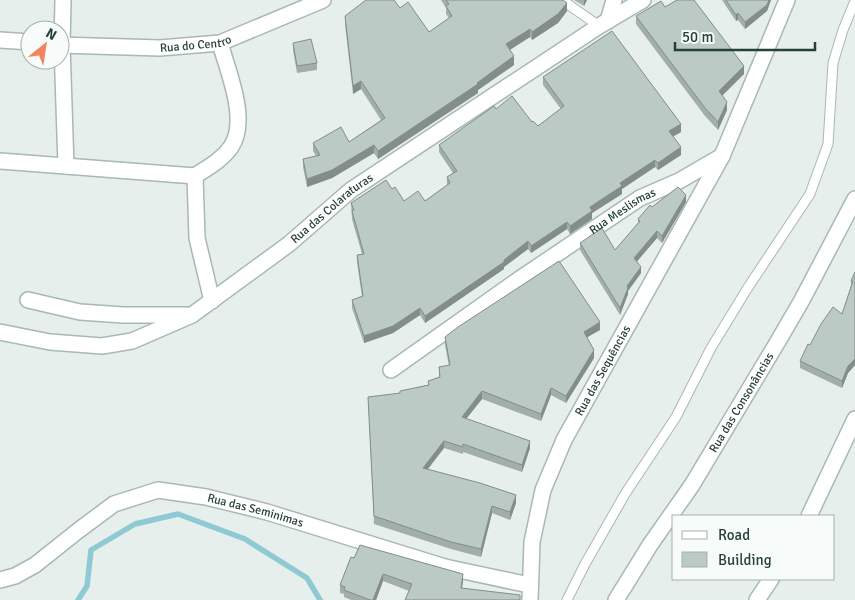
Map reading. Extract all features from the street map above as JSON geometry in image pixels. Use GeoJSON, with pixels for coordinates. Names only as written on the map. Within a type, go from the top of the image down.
{"type":"FeatureCollection","features":[{"type":"Feature","properties":{"kind":"street"},"geometry":{"type":"LineString","coordinates":[[62,20],[63,0]]}},
{"type":"Feature","properties":{"kind":"street","name":"Rua do Centro"},"geometry":{"type":"LineString","coordinates":[[70,45],[160,48],[220,43],[323,0]]}},
{"type":"Feature","properties":{"kind":"street"},"geometry":{"type":"LineString","coordinates":[[604,24],[614,0]]}},
{"type":"Feature","properties":{"kind":"street","name":"Rua das Colaraturas"},"geometry":{"type":"LineString","coordinates":[[0,332],[50,342],[102,346],[132,341],[192,315],[289,244],[351,190],[643,0]]}},
{"type":"Feature","properties":{"kind":"street"},"geometry":{"type":"LineString","coordinates":[[722,156],[787,0]]}},
{"type":"Feature","properties":{"kind":"street"},"geometry":{"type":"LineString","coordinates":[[0,40],[20,41]]}},
{"type":"Feature","properties":{"kind":"street"},"geometry":{"type":"LineString","coordinates":[[0,161],[195,176],[221,158],[231,146],[237,132],[238,111],[220,43]]}},
{"type":"Feature","properties":{"kind":"street"},"geometry":{"type":"LineString","coordinates":[[62,70],[66,166]]}},
{"type":"Feature","properties":{"kind":"street","name":"Rua Meslismas"},"geometry":{"type":"LineString","coordinates":[[391,370],[640,198],[679,181],[722,156]]}},
{"type":"Feature","properties":{"kind":"street","name":"Rua das Sequências"},"geometry":{"type":"LineString","coordinates":[[530,593],[532,542],[543,490],[564,440],[722,156]]}},
{"type":"Feature","properties":{"kind":"street"},"geometry":{"type":"LineString","coordinates":[[195,176],[197,238],[212,302]]}},
{"type":"Feature","properties":{"kind":"street","name":"Rua das Consonâncias"},"geometry":{"type":"LineString","coordinates":[[672,515],[802,300],[855,199]]}},
{"type":"Feature","properties":{"kind":"street"},"geometry":{"type":"LineString","coordinates":[[28,300],[80,312],[123,315],[192,315]]}},
{"type":"Feature","properties":{"kind":"street"},"geometry":{"type":"LineString","coordinates":[[809,515],[855,419]]}},
{"type":"Feature","properties":{"kind":"street","name":"Rua das Seminimas"},"geometry":{"type":"LineString","coordinates":[[0,580],[15,576],[35,565],[114,504],[158,490],[206,497],[258,510],[530,593]]}},
{"type":"Feature","properties":{"kind":"street","name":"Rua das Consonâncias"},"geometry":{"type":"LineString","coordinates":[[616,600],[672,515]]}},
{"type":"Feature","properties":{"kind":"street"},"geometry":{"type":"LineString","coordinates":[[757,600],[770,580]]}},
{"type":"Feature","properties":{"kind":"lane"},"geometry":{"type":"LineString","coordinates":[[562,0],[604,24]]}},
{"type":"Feature","properties":{"kind":"lane"},"geometry":{"type":"LineString","coordinates":[[567,600],[625,494],[676,417],[711,348],[747,289],[810,194],[828,144],[833,64],[843,30],[855,1]]}},
{"type":"Feature","properties":{"kind":"building"},"geometry":{"type":"Polygon","coordinates":[[[366,0],[394,0],[400,8],[408,2],[429,32],[452,16],[446,6],[449,4],[446,0],[563,0],[567,3],[558,14],[532,32],[530,29],[506,44],[514,56],[478,84],[378,151],[374,145],[332,170],[307,179],[303,159],[320,155],[313,143],[341,127],[349,142],[385,118],[361,81],[353,86],[345,16],[366,0]]]}},
{"type":"Feature","properties":{"kind":"building"},"geometry":{"type":"Polygon","coordinates":[[[677,0],[694,0],[744,66],[719,91],[727,102],[718,122],[705,108],[636,16],[661,1],[665,7],[677,0]]]}},
{"type":"Feature","properties":{"kind":"building"},"geometry":{"type":"Polygon","coordinates":[[[726,0],[769,0],[767,5],[745,22],[738,13],[736,15],[726,0]]]}},
{"type":"Feature","properties":{"kind":"building"},"geometry":{"type":"Polygon","coordinates":[[[612,31],[681,124],[669,131],[681,147],[658,163],[655,160],[620,183],[622,186],[590,207],[592,211],[570,226],[567,222],[531,246],[528,241],[504,260],[504,262],[425,316],[420,308],[393,326],[364,336],[352,300],[363,296],[357,255],[364,254],[351,203],[386,180],[392,189],[395,187],[404,201],[418,191],[425,201],[450,183],[447,177],[457,171],[439,145],[494,106],[496,109],[512,96],[532,122],[538,126],[564,106],[543,77],[612,31]]]}},
{"type":"Feature","properties":{"kind":"building"},"geometry":{"type":"Polygon","coordinates":[[[311,39],[317,63],[297,66],[293,43],[311,39]]]}},
{"type":"Feature","properties":{"kind":"building"},"geometry":{"type":"Polygon","coordinates":[[[678,187],[686,195],[662,236],[657,231],[634,258],[641,267],[627,286],[628,288],[620,308],[580,243],[602,228],[615,250],[640,221],[638,219],[650,205],[652,207],[678,187]]]}},
{"type":"Feature","properties":{"kind":"building"},"geometry":{"type":"Polygon","coordinates":[[[559,261],[600,322],[584,332],[594,350],[566,396],[551,388],[541,414],[482,391],[462,417],[530,441],[522,465],[463,444],[463,447],[444,441],[423,468],[516,495],[510,512],[492,506],[481,549],[451,542],[374,516],[368,397],[400,393],[400,391],[429,385],[428,381],[440,377],[439,367],[450,365],[445,337],[559,261]]]}},
{"type":"Feature","properties":{"kind":"building"},"geometry":{"type":"Polygon","coordinates":[[[855,272],[855,359],[848,366],[842,381],[800,361],[808,344],[810,345],[833,307],[842,314],[855,272]]]}},
{"type":"Feature","properties":{"kind":"building"},"geometry":{"type":"Polygon","coordinates":[[[360,545],[463,574],[461,588],[520,595],[520,600],[405,600],[412,584],[383,574],[373,600],[370,600],[344,590],[345,587],[340,585],[351,557],[354,558],[360,545]]]}},
{"type":"Feature","properties":{"kind":"waterway"},"geometry":{"type":"LineString","coordinates":[[78,600],[87,586],[91,550],[135,524],[178,514],[245,539],[307,578],[320,600]]}}]}
